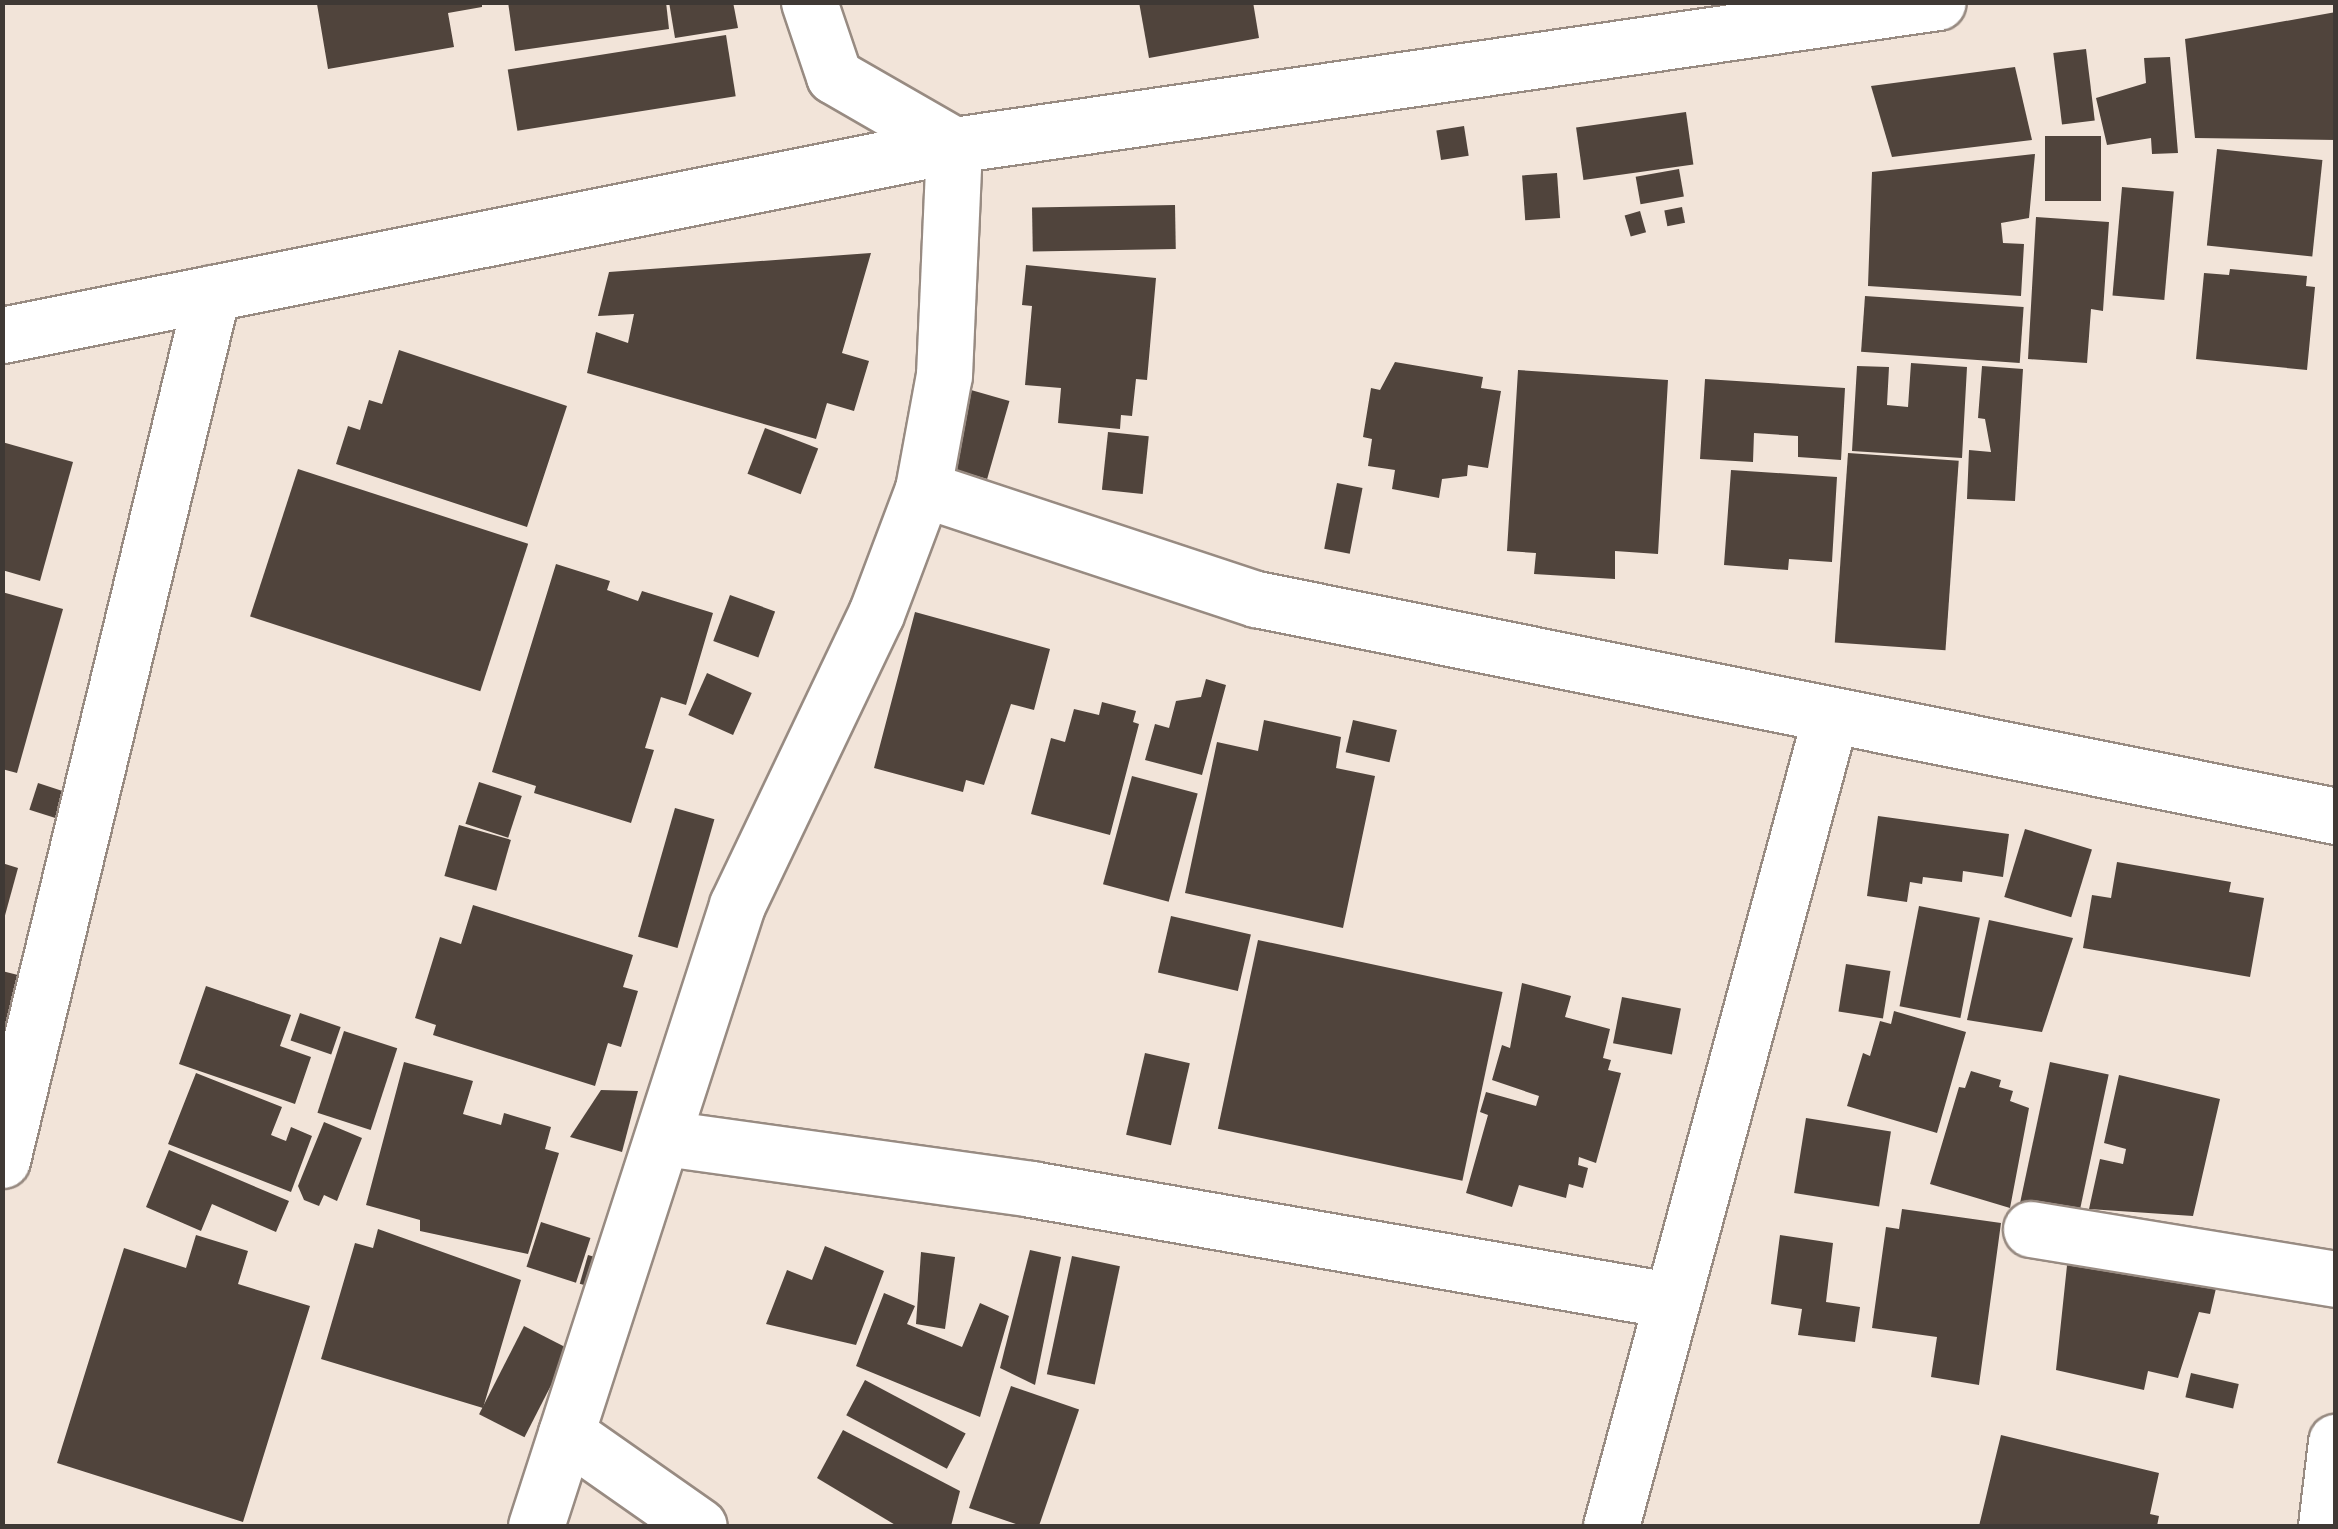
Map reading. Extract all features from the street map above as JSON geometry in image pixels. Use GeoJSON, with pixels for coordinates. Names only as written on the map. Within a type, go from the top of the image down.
{"type":"FeatureCollection","features":[{"type":"Feature","properties":{"kind":"street"},"geometry":{"type":"LineString","coordinates":[[809,2],[834,76],[954,145]]}},
{"type":"Feature","properties":{"kind":"street"},"geometry":{"type":"LineString","coordinates":[[2,335],[954,145],[1938,2]]}},
{"type":"Feature","properties":{"kind":"street"},"geometry":{"type":"LineString","coordinates":[[536,1526],[666,1138],[737,905],[876,614],[923,488],[944,375],[954,145]]}},
{"type":"Feature","properties":{"kind":"street"},"geometry":{"type":"LineString","coordinates":[[2,1160],[212,294]]}},
{"type":"Feature","properties":{"kind":"street"},"geometry":{"type":"LineString","coordinates":[[923,488],[1256,599],[1830,718],[2336,816]]}},
{"type":"Feature","properties":{"kind":"street"},"geometry":{"type":"LineString","coordinates":[[1611,1526],[1668,1300],[1830,718]]}},
{"type":"Feature","properties":{"kind":"street"},"geometry":{"type":"LineString","coordinates":[[666,1138],[1031,1189],[1668,1300]]}},
{"type":"Feature","properties":{"kind":"street"},"geometry":{"type":"LineString","coordinates":[[2031,1229],[2336,1279]]}},
{"type":"Feature","properties":{"kind":"street"},"geometry":{"type":"LineString","coordinates":[[566,1432],[698,1526]]}},
{"type":"Feature","properties":{"kind":"street"},"geometry":{"type":"LineString","coordinates":[[2326,1526],[2336,1442]]}},
{"type":"Feature","properties":{"kind":"building"},"geometry":{"type":"Polygon","coordinates":[[[482,2],[482,7],[448,13],[454,47],[328,69],[317,4],[482,2]]]}},
{"type":"Feature","properties":{"kind":"building"},"geometry":{"type":"Polygon","coordinates":[[[508,2],[666,2],[669,29],[515,51],[508,2]]]}},
{"type":"Feature","properties":{"kind":"building"},"geometry":{"type":"Polygon","coordinates":[[[669,2],[733,2],[738,28],[675,38],[669,2]]]}},
{"type":"Feature","properties":{"kind":"building"},"geometry":{"type":"Polygon","coordinates":[[[1139,2],[1253,2],[1259,38],[1149,58],[1139,2]]]}},
{"type":"Feature","properties":{"kind":"building"},"geometry":{"type":"Polygon","coordinates":[[[2336,12],[2336,140],[2195,138],[2185,39],[2336,12]]]}},
{"type":"Feature","properties":{"kind":"building"},"geometry":{"type":"Polygon","coordinates":[[[726,35],[736,96],[517,131],[508,70],[726,35]]]}},
{"type":"Feature","properties":{"kind":"building"},"geometry":{"type":"Polygon","coordinates":[[[2086,49],[2095,120],[2062,124],[2053,53],[2086,49]]]}},
{"type":"Feature","properties":{"kind":"building"},"geometry":{"type":"Polygon","coordinates":[[[2170,57],[2178,153],[2152,154],[2151,138],[2107,145],[2096,98],[2146,83],[2144,58],[2170,57]]]}},
{"type":"Feature","properties":{"kind":"building"},"geometry":{"type":"Polygon","coordinates":[[[2015,67],[2032,140],[1892,157],[1871,86],[2015,67]]]}},
{"type":"Feature","properties":{"kind":"building"},"geometry":{"type":"Polygon","coordinates":[[[1686,112],[1693,164],[1583,180],[1576,127],[1686,112]]]}},
{"type":"Feature","properties":{"kind":"building"},"geometry":{"type":"Polygon","coordinates":[[[1464,126],[1469,156],[1441,160],[1436,130],[1464,126]]]}},
{"type":"Feature","properties":{"kind":"building"},"geometry":{"type":"Polygon","coordinates":[[[2045,136],[2101,136],[2101,201],[2045,201],[2045,136]]]}},
{"type":"Feature","properties":{"kind":"building"},"geometry":{"type":"Polygon","coordinates":[[[2217,149],[2322,160],[2312,257],[2207,245],[2217,149]]]}},
{"type":"Feature","properties":{"kind":"building"},"geometry":{"type":"Polygon","coordinates":[[[2035,154],[2029,218],[2001,223],[2003,243],[2024,244],[2021,296],[1868,286],[1872,172],[2035,154]]]}},
{"type":"Feature","properties":{"kind":"building"},"geometry":{"type":"Polygon","coordinates":[[[1679,169],[1684,197],[1641,204],[1636,177],[1679,169]]]}},
{"type":"Feature","properties":{"kind":"building"},"geometry":{"type":"Polygon","coordinates":[[[1557,173],[1560,218],[1525,220],[1522,175],[1557,173]]]}},
{"type":"Feature","properties":{"kind":"building"},"geometry":{"type":"Polygon","coordinates":[[[2122,187],[2174,192],[2164,300],[2113,296],[2122,187]]]}},
{"type":"Feature","properties":{"kind":"building"},"geometry":{"type":"Polygon","coordinates":[[[1175,205],[1176,249],[1033,251],[1032,207],[1175,205]]]}},
{"type":"Feature","properties":{"kind":"building"},"geometry":{"type":"Polygon","coordinates":[[[1682,207],[1685,223],[1667,226],[1664,210],[1682,207]]]}},
{"type":"Feature","properties":{"kind":"building"},"geometry":{"type":"Polygon","coordinates":[[[1640,211],[1646,232],[1631,237],[1625,215],[1640,211]]]}},
{"type":"Feature","properties":{"kind":"building"},"geometry":{"type":"Polygon","coordinates":[[[2036,217],[2109,222],[2103,311],[2091,309],[2087,363],[2028,359],[2036,217]]]}},
{"type":"Feature","properties":{"kind":"building"},"geometry":{"type":"Polygon","coordinates":[[[871,253],[842,353],[869,361],[854,411],[827,403],[816,439],[587,373],[596,332],[628,343],[634,314],[598,316],[609,272],[871,253]]]}},
{"type":"Feature","properties":{"kind":"building"},"geometry":{"type":"Polygon","coordinates":[[[1026,265],[1156,278],[1147,380],[1136,379],[1132,416],[1121,415],[1120,429],[1058,423],[1061,388],[1025,385],[1032,306],[1022,305],[1026,265]]]}},
{"type":"Feature","properties":{"kind":"building"},"geometry":{"type":"Polygon","coordinates":[[[2230,269],[2307,276],[2306,286],[2315,287],[2307,370],[2196,359],[2204,273],[2229,275],[2230,269]]]}},
{"type":"Feature","properties":{"kind":"building"},"geometry":{"type":"Polygon","coordinates":[[[1865,296],[2024,307],[2020,363],[1861,352],[1865,296]]]}},
{"type":"Feature","properties":{"kind":"building"},"geometry":{"type":"Polygon","coordinates":[[[399,350],[567,406],[527,527],[336,464],[348,426],[360,430],[369,400],[382,404],[399,350]]]}},
{"type":"Feature","properties":{"kind":"building"},"geometry":{"type":"Polygon","coordinates":[[[1395,362],[1483,377],[1481,388],[1501,391],[1488,468],[1468,465],[1467,476],[1442,479],[1439,498],[1392,489],[1395,470],[1368,466],[1372,439],[1363,437],[1371,388],[1380,390],[1395,362]]]}},
{"type":"Feature","properties":{"kind":"building"},"geometry":{"type":"Polygon","coordinates":[[[1911,363],[1967,367],[1962,458],[1852,451],[1857,366],[1889,367],[1887,405],[1908,407],[1911,363]]]}},
{"type":"Feature","properties":{"kind":"building"},"geometry":{"type":"Polygon","coordinates":[[[1982,366],[2023,369],[2015,501],[1967,499],[1969,450],[1991,452],[1985,419],[1978,418],[1982,366]]]}},
{"type":"Feature","properties":{"kind":"building"},"geometry":{"type":"Polygon","coordinates":[[[1518,370],[1668,380],[1658,554],[1615,551],[1615,579],[1534,574],[1536,553],[1507,551],[1518,370]]]}},
{"type":"Feature","properties":{"kind":"building"},"geometry":{"type":"Polygon","coordinates":[[[1705,379],[1845,388],[1841,460],[1798,457],[1798,436],[1754,433],[1753,462],[1700,459],[1705,379]]]}},
{"type":"Feature","properties":{"kind":"building"},"geometry":{"type":"Polygon","coordinates":[[[971,390],[1009,401],[987,479],[949,468],[971,390]]]}},
{"type":"Feature","properties":{"kind":"building"},"geometry":{"type":"Polygon","coordinates":[[[765,428],[818,448],[801,494],[747,474],[765,428]]]}},
{"type":"Feature","properties":{"kind":"building"},"geometry":{"type":"Polygon","coordinates":[[[1108,432],[1149,436],[1143,494],[1102,490],[1108,432]]]}},
{"type":"Feature","properties":{"kind":"building"},"geometry":{"type":"Polygon","coordinates":[[[2,442],[73,462],[40,581],[2,570],[2,442]]]}},
{"type":"Feature","properties":{"kind":"building"},"geometry":{"type":"Polygon","coordinates":[[[1848,453],[1959,461],[1945,650],[1835,643],[1848,453]]]}},
{"type":"Feature","properties":{"kind":"building"},"geometry":{"type":"Polygon","coordinates":[[[298,469],[528,544],[480,691],[250,616],[298,469]]]}},
{"type":"Feature","properties":{"kind":"building"},"geometry":{"type":"Polygon","coordinates":[[[1731,470],[1837,477],[1832,562],[1789,559],[1788,570],[1724,565],[1731,470]]]}},
{"type":"Feature","properties":{"kind":"building"},"geometry":{"type":"Polygon","coordinates":[[[1337,483],[1363,488],[1350,554],[1324,549],[1337,483]]]}},
{"type":"Feature","properties":{"kind":"building"},"geometry":{"type":"Polygon","coordinates":[[[556,564],[610,581],[607,590],[638,601],[642,591],[713,613],[686,705],[661,697],[645,748],[654,750],[631,823],[534,793],[536,786],[492,772],[556,564]]]}},
{"type":"Feature","properties":{"kind":"building"},"geometry":{"type":"Polygon","coordinates":[[[2,592],[63,609],[17,773],[2,769],[2,592]]]}},
{"type":"Feature","properties":{"kind":"building"},"geometry":{"type":"Polygon","coordinates":[[[730,595],[775,611],[758,657],[713,641],[730,595]]]}},
{"type":"Feature","properties":{"kind":"building"},"geometry":{"type":"Polygon","coordinates":[[[915,612],[1050,649],[1034,710],[1011,704],[984,785],[966,780],[963,792],[874,768],[915,612]]]}},
{"type":"Feature","properties":{"kind":"building"},"geometry":{"type":"Polygon","coordinates":[[[707,673],[752,693],[733,735],[688,715],[707,673]]]}},
{"type":"Feature","properties":{"kind":"building"},"geometry":{"type":"Polygon","coordinates":[[[1206,679],[1226,685],[1202,775],[1145,760],[1155,724],[1169,728],[1176,701],[1201,697],[1206,679]]]}},
{"type":"Feature","properties":{"kind":"building"},"geometry":{"type":"Polygon","coordinates":[[[1102,702],[1136,711],[1133,722],[1139,724],[1110,835],[1031,814],[1051,738],[1065,742],[1074,709],[1099,715],[1102,702]]]}},
{"type":"Feature","properties":{"kind":"building"},"geometry":{"type":"Polygon","coordinates":[[[1264,720],[1341,737],[1336,768],[1375,776],[1343,928],[1185,893],[1217,742],[1258,751],[1264,720]]]}},
{"type":"Feature","properties":{"kind":"building"},"geometry":{"type":"Polygon","coordinates":[[[1353,720],[1397,730],[1389,762],[1346,752],[1353,720]]]}},
{"type":"Feature","properties":{"kind":"building"},"geometry":{"type":"Polygon","coordinates":[[[1132,776],[1198,794],[1169,902],[1103,884],[1132,776]]]}},
{"type":"Feature","properties":{"kind":"building"},"geometry":{"type":"Polygon","coordinates":[[[479,782],[522,796],[508,838],[465,824],[479,782]]]}},
{"type":"Feature","properties":{"kind":"building"},"geometry":{"type":"Polygon","coordinates":[[[38,783],[66,792],[57,819],[29,810],[38,783]]]}},
{"type":"Feature","properties":{"kind":"building"},"geometry":{"type":"Polygon","coordinates":[[[675,808],[714,819],[677,948],[638,937],[675,808]]]}},
{"type":"Feature","properties":{"kind":"building"},"geometry":{"type":"Polygon","coordinates":[[[1878,816],[2009,834],[2003,877],[1963,871],[1962,882],[1923,877],[1922,884],[1910,882],[1907,902],[1867,896],[1878,816]]]}},
{"type":"Feature","properties":{"kind":"building"},"geometry":{"type":"Polygon","coordinates":[[[459,825],[511,840],[496,891],[444,876],[459,825]]]}},
{"type":"Feature","properties":{"kind":"building"},"geometry":{"type":"Polygon","coordinates":[[[2025,829],[2092,849],[2071,917],[2004,897],[2025,829]]]}},
{"type":"Feature","properties":{"kind":"building"},"geometry":{"type":"Polygon","coordinates":[[[2117,862],[2231,882],[2229,892],[2264,898],[2250,977],[2083,948],[2092,895],[2111,898],[2117,862]]]}},
{"type":"Feature","properties":{"kind":"building"},"geometry":{"type":"Polygon","coordinates":[[[2,863],[18,868],[4,919],[2,919],[2,863]]]}},
{"type":"Feature","properties":{"kind":"building"},"geometry":{"type":"Polygon","coordinates":[[[473,905],[633,955],[623,987],[638,991],[621,1047],[608,1043],[595,1086],[433,1035],[436,1025],[415,1018],[440,937],[461,944],[473,905]]]}},
{"type":"Feature","properties":{"kind":"building"},"geometry":{"type":"Polygon","coordinates":[[[1919,906],[1980,918],[1960,1018],[1900,1006],[1919,906]]]}},
{"type":"Feature","properties":{"kind":"building"},"geometry":{"type":"Polygon","coordinates":[[[1171,916],[1251,934],[1238,991],[1158,973],[1171,916]]]}},
{"type":"Feature","properties":{"kind":"building"},"geometry":{"type":"Polygon","coordinates":[[[1989,920],[2073,938],[2042,1032],[1967,1020],[1989,920]]]}},
{"type":"Feature","properties":{"kind":"building"},"geometry":{"type":"Polygon","coordinates":[[[1258,940],[1503,992],[1462,1181],[1218,1129],[1258,940]]]}},
{"type":"Feature","properties":{"kind":"building"},"geometry":{"type":"Polygon","coordinates":[[[1846,964],[1890,971],[1883,1018],[1838,1011],[1846,964]]]}},
{"type":"Feature","properties":{"kind":"building"},"geometry":{"type":"Polygon","coordinates":[[[2,971],[34,979],[2,1093],[2,971]]]}},
{"type":"Feature","properties":{"kind":"building"},"geometry":{"type":"Polygon","coordinates":[[[1522,983],[1571,996],[1565,1017],[1610,1029],[1603,1058],[1611,1060],[1608,1070],[1621,1073],[1596,1163],[1579,1157],[1578,1165],[1588,1168],[1583,1188],[1569,1184],[1566,1198],[1519,1185],[1512,1207],[1466,1193],[1488,1115],[1480,1112],[1486,1092],[1536,1106],[1539,1096],[1492,1080],[1502,1045],[1510,1048],[1522,983]]]}},
{"type":"Feature","properties":{"kind":"building"},"geometry":{"type":"Polygon","coordinates":[[[206,986],[291,1015],[280,1046],[311,1057],[295,1104],[179,1064],[206,986]]]}},
{"type":"Feature","properties":{"kind":"building"},"geometry":{"type":"Polygon","coordinates":[[[1622,997],[1681,1008],[1672,1055],[1613,1043],[1622,997]]]}},
{"type":"Feature","properties":{"kind":"building"},"geometry":{"type":"Polygon","coordinates":[[[1894,1011],[1966,1032],[1937,1133],[1847,1106],[1863,1053],[1870,1056],[1880,1021],[1891,1024],[1894,1011]]]}},
{"type":"Feature","properties":{"kind":"building"},"geometry":{"type":"Polygon","coordinates":[[[300,1013],[341,1027],[331,1054],[291,1040],[300,1013]]]}},
{"type":"Feature","properties":{"kind":"building"},"geometry":{"type":"Polygon","coordinates":[[[344,1031],[397,1048],[371,1130],[317,1113],[344,1031]]]}},
{"type":"Feature","properties":{"kind":"building"},"geometry":{"type":"Polygon","coordinates":[[[1145,1053],[1190,1063],[1171,1145],[1126,1135],[1145,1053]]]}},
{"type":"Feature","properties":{"kind":"building"},"geometry":{"type":"Polygon","coordinates":[[[404,1062],[473,1081],[463,1114],[501,1125],[504,1113],[551,1127],[545,1149],[559,1153],[528,1254],[420,1231],[420,1220],[366,1205],[404,1062]]]}},
{"type":"Feature","properties":{"kind":"building"},"geometry":{"type":"Polygon","coordinates":[[[2050,1062],[2109,1074],[2078,1220],[2019,1208],[2050,1062]]]}},
{"type":"Feature","properties":{"kind":"building"},"geometry":{"type":"Polygon","coordinates":[[[1971,1071],[2001,1080],[1999,1087],[2013,1091],[2010,1101],[2029,1108],[2010,1208],[1930,1184],[1959,1087],[1965,1088],[1971,1071]]]}},
{"type":"Feature","properties":{"kind":"building"},"geometry":{"type":"Polygon","coordinates":[[[196,1073],[282,1107],[271,1135],[286,1141],[291,1127],[312,1136],[291,1192],[168,1144],[196,1073]]]}},
{"type":"Feature","properties":{"kind":"building"},"geometry":{"type":"Polygon","coordinates":[[[2119,1075],[2220,1099],[2193,1216],[2089,1209],[2100,1159],[2123,1164],[2126,1149],[2104,1143],[2119,1075]]]}},
{"type":"Feature","properties":{"kind":"building"},"geometry":{"type":"Polygon","coordinates":[[[601,1090],[638,1091],[622,1152],[570,1137],[601,1090]]]}},
{"type":"Feature","properties":{"kind":"building"},"geometry":{"type":"Polygon","coordinates":[[[1806,1118],[1891,1131],[1879,1207],[1794,1193],[1806,1118]]]}},
{"type":"Feature","properties":{"kind":"building"},"geometry":{"type":"Polygon","coordinates":[[[324,1122],[362,1138],[337,1201],[324,1195],[319,1206],[304,1200],[298,1186],[324,1122]]]}},
{"type":"Feature","properties":{"kind":"building"},"geometry":{"type":"Polygon","coordinates":[[[169,1150],[289,1201],[276,1232],[212,1204],[201,1231],[146,1207],[169,1150]]]}},
{"type":"Feature","properties":{"kind":"building"},"geometry":{"type":"Polygon","coordinates":[[[1902,1209],[2001,1223],[1979,1385],[1931,1377],[1937,1337],[1872,1328],[1886,1227],[1899,1229],[1902,1209]]]}},
{"type":"Feature","properties":{"kind":"building"},"geometry":{"type":"Polygon","coordinates":[[[541,1222],[590,1238],[576,1283],[526,1267],[541,1222]]]}},
{"type":"Feature","properties":{"kind":"building"},"geometry":{"type":"Polygon","coordinates":[[[378,1229],[521,1280],[483,1408],[321,1359],[355,1243],[373,1248],[378,1229]]]}},
{"type":"Feature","properties":{"kind":"building"},"geometry":{"type":"Polygon","coordinates":[[[196,1235],[248,1251],[238,1284],[310,1306],[243,1522],[57,1463],[124,1248],[186,1268],[196,1235]]]}},
{"type":"Feature","properties":{"kind":"building"},"geometry":{"type":"Polygon","coordinates":[[[1780,1235],[1833,1243],[1826,1302],[1860,1307],[1855,1342],[1798,1335],[1802,1309],[1771,1304],[1780,1235]]]}},
{"type":"Feature","properties":{"kind":"building"},"geometry":{"type":"Polygon","coordinates":[[[2070,1237],[2217,1284],[2210,1314],[2199,1312],[2178,1378],[2148,1371],[2144,1390],[2056,1370],[2070,1237]]]}},
{"type":"Feature","properties":{"kind":"building"},"geometry":{"type":"Polygon","coordinates":[[[825,1246],[884,1271],[856,1345],[766,1324],[787,1270],[812,1280],[825,1246]]]}},
{"type":"Feature","properties":{"kind":"building"},"geometry":{"type":"Polygon","coordinates":[[[1030,1250],[1061,1257],[1035,1385],[1000,1368],[1030,1250]]]}},
{"type":"Feature","properties":{"kind":"building"},"geometry":{"type":"Polygon","coordinates":[[[921,1252],[955,1257],[945,1329],[916,1324],[921,1252]]]}},
{"type":"Feature","properties":{"kind":"building"},"geometry":{"type":"Polygon","coordinates":[[[588,1255],[613,1262],[605,1291],[580,1284],[588,1255]]]}},
{"type":"Feature","properties":{"kind":"building"},"geometry":{"type":"Polygon","coordinates":[[[1072,1256],[1120,1266],[1095,1385],[1047,1374],[1072,1256]]]}},
{"type":"Feature","properties":{"kind":"building"},"geometry":{"type":"Polygon","coordinates":[[[884,1293],[915,1306],[907,1324],[962,1347],[980,1303],[1009,1316],[980,1417],[856,1366],[884,1293]]]}},
{"type":"Feature","properties":{"kind":"building"},"geometry":{"type":"Polygon","coordinates":[[[524,1326],[569,1349],[524,1437],[479,1414],[524,1326]]]}},
{"type":"Feature","properties":{"kind":"building"},"geometry":{"type":"Polygon","coordinates":[[[2191,1373],[2239,1384],[2233,1408],[2185,1397],[2191,1373]]]}},
{"type":"Feature","properties":{"kind":"building"},"geometry":{"type":"Polygon","coordinates":[[[865,1380],[966,1434],[947,1469],[846,1415],[865,1380]]]}},
{"type":"Feature","properties":{"kind":"building"},"geometry":{"type":"Polygon","coordinates":[[[1011,1386],[1079,1409],[1039,1526],[1021,1526],[969,1508],[1011,1386]]]}},
{"type":"Feature","properties":{"kind":"building"},"geometry":{"type":"Polygon","coordinates":[[[843,1430],[960,1491],[951,1526],[897,1526],[817,1478],[843,1430]]]}},
{"type":"Feature","properties":{"kind":"building"},"geometry":{"type":"Polygon","coordinates":[[[2001,1435],[2159,1473],[2150,1514],[2159,1516],[2157,1526],[1979,1526],[2001,1435]]]}}]}
